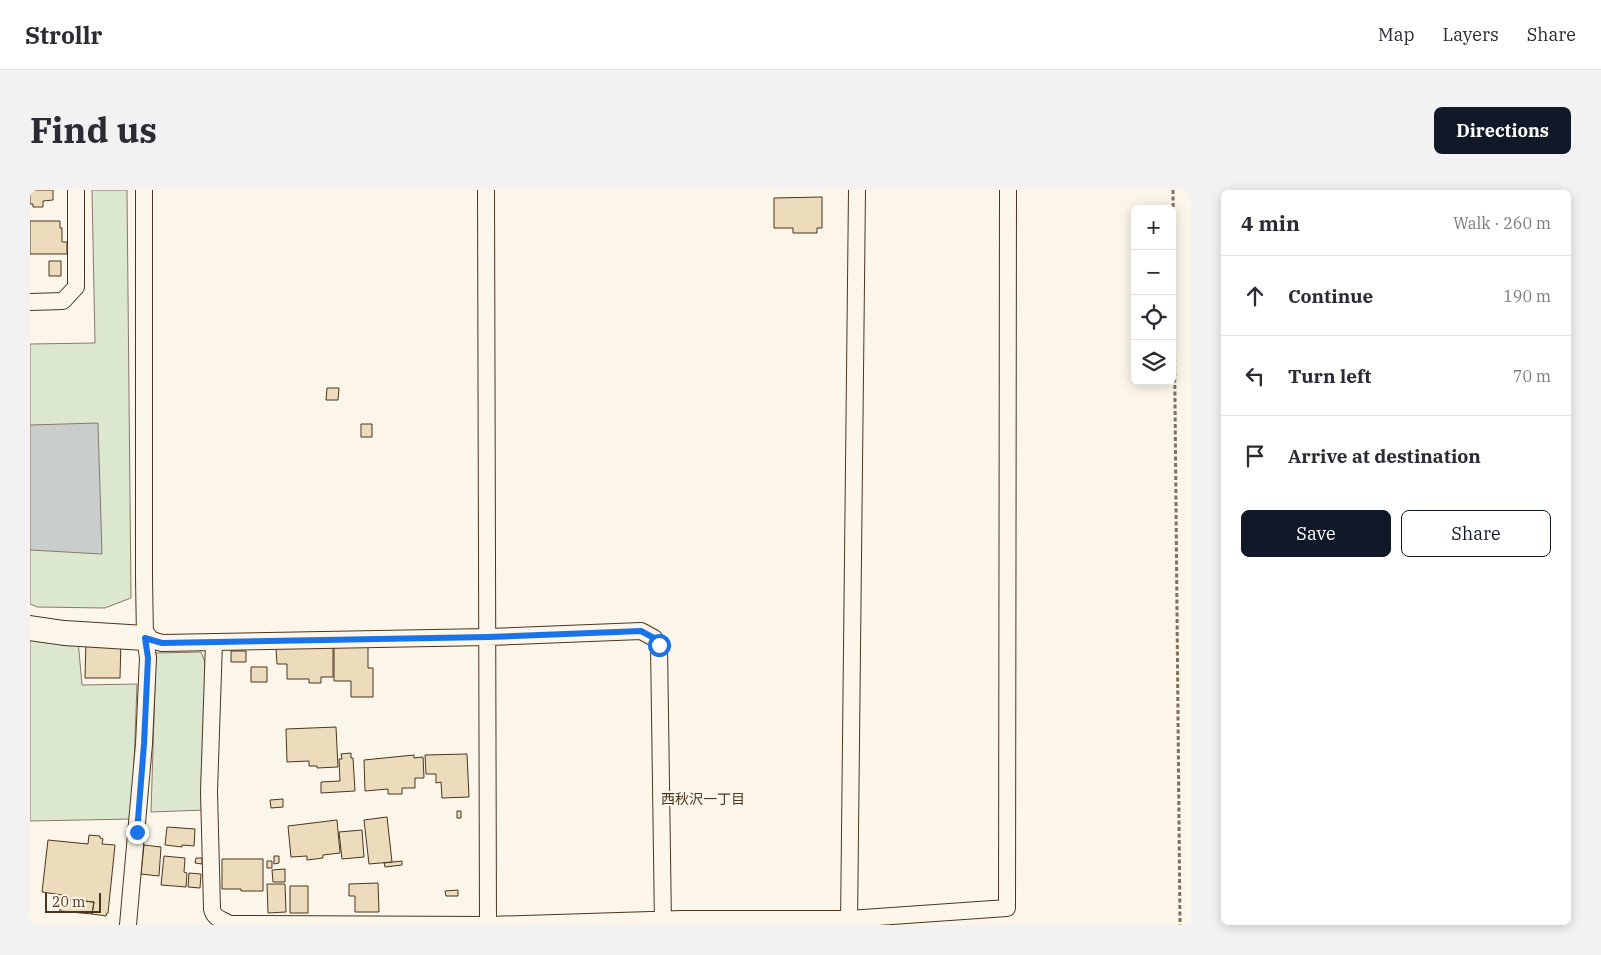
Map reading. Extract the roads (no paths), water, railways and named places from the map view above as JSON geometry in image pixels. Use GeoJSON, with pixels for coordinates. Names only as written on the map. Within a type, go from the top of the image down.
{"type":"FeatureCollection","features":[{"type":"Feature","properties":{"kind":"street"},"geometry":{"type":"LineString","coordinates":[[30,302],[63,301],[76,287],[76,190]]}},
{"type":"Feature","properties":{"kind":"street"},"geometry":{"type":"LineString","coordinates":[[128,925],[144,744],[148,658],[145,638],[144,578],[144,190]]}},
{"type":"Feature","properties":{"kind":"street"},"geometry":{"type":"LineString","coordinates":[[486,190],[488,925]]}},
{"type":"Feature","properties":{"kind":"street"},"geometry":{"type":"LineString","coordinates":[[849,922],[857,190]]}},
{"type":"Feature","properties":{"kind":"street"},"geometry":{"type":"LineString","coordinates":[[214,642],[209,792],[212,909],[213,914],[217,918],[231,924],[488,925],[663,922],[849,922],[1007,908],[1008,190]]}},
{"type":"Feature","properties":{"kind":"street"},"geometry":{"type":"LineString","coordinates":[[30,628],[64,633],[145,638],[162,643],[488,637],[641,631],[654,638],[659,645],[663,922]]}},
{"type":"Feature","properties":{"kind":"district","name":"西秋沢一丁目"},"geometry":{"type":"Point","coordinates":[703,799]}}]}
